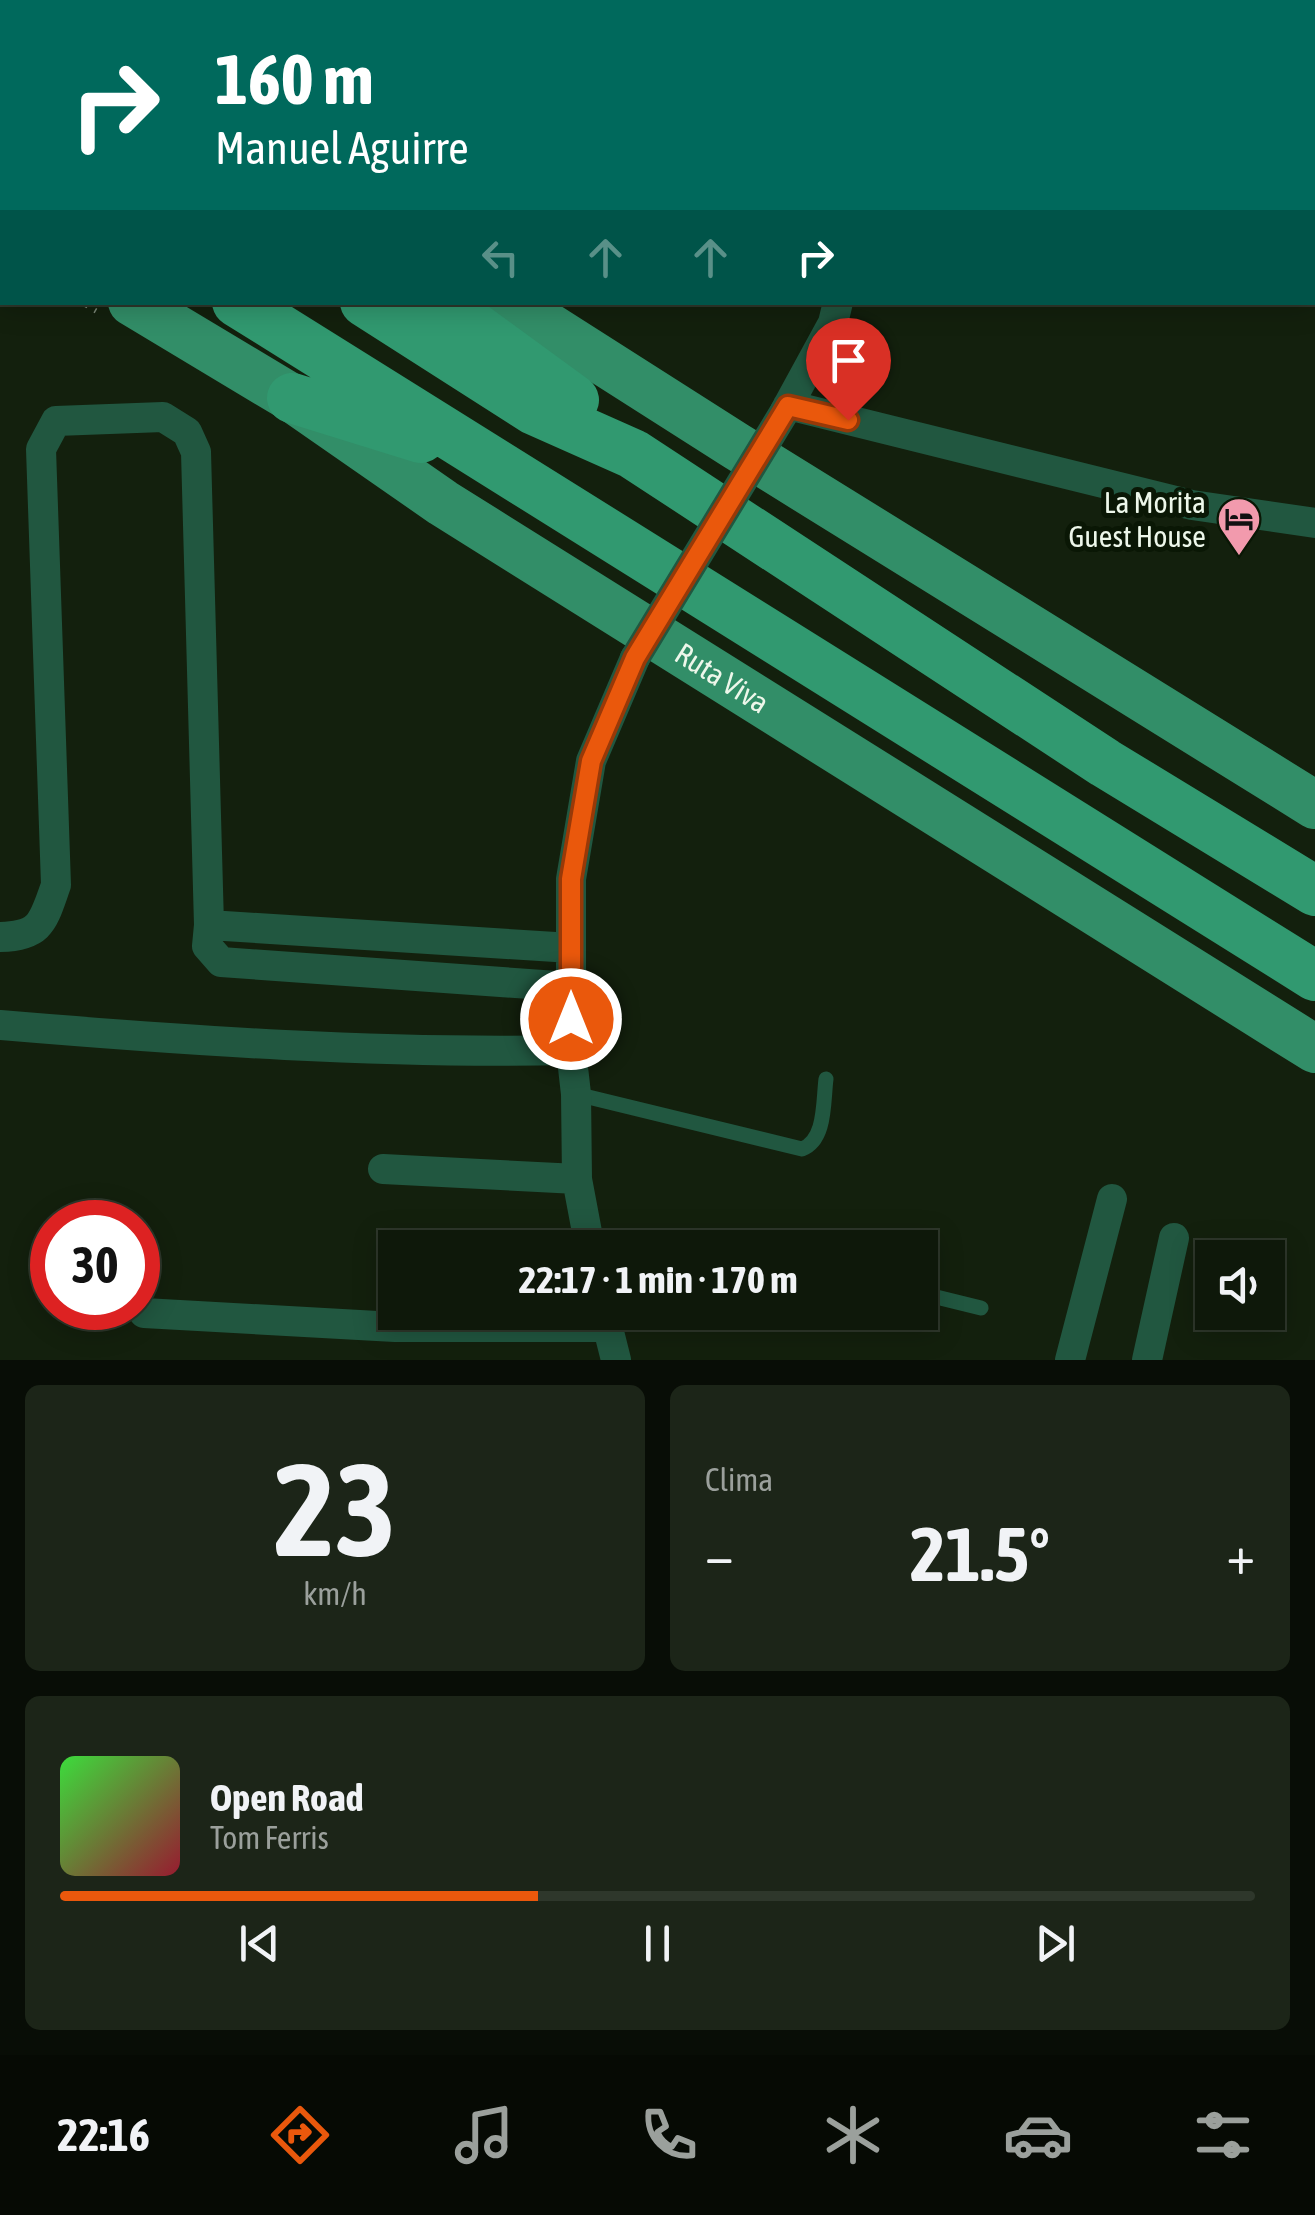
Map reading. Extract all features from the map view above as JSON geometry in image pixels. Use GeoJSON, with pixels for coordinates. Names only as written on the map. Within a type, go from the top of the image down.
{"type":"FeatureCollection","features":[{"type":"Feature","properties":{"kind":"highway","name":"Ruta Viva"},"geometry":{"type":"LineString","coordinates":[[241,305],[1315,976]]}},
{"type":"Feature","properties":{"kind":"highway"},"geometry":{"type":"LineString","coordinates":[[371,305],[534,410],[633,454],[1105,763],[1315,891]]}},
{"type":"Feature","properties":{"kind":"highway"},"geometry":{"type":"LineString","coordinates":[[444,305],[564,390],[633,454]]}},
{"type":"Feature","properties":{"kind":"highway"},"geometry":{"type":"LineString","coordinates":[[292,398],[489,458]]}},
{"type":"Feature","properties":{"kind":"main road","name":"Ruta Viva"},"geometry":{"type":"LineString","coordinates":[[137,305],[292,398],[443,503],[1315,1049]]}},
{"type":"Feature","properties":{"kind":"main road"},"geometry":{"type":"LineString","coordinates":[[515,305],[1315,805]]}},
{"type":"Feature","properties":{"kind":"street"},"geometry":{"type":"LineString","coordinates":[[587,1230],[577,1178],[576,1094],[570,1050],[571,879],[591,761],[635,658],[787,408],[833,323],[837,305]]}},
{"type":"Feature","properties":{"kind":"street"},"geometry":{"type":"LineString","coordinates":[[787,408],[1192,505],[1315,524]]}},
{"type":"Feature","properties":{"kind":"street"},"geometry":{"type":"LineString","coordinates":[[0,936],[23,936],[43,921],[56,886],[41,449],[56,422],[163,417],[186,432],[196,452],[207,946],[221,962],[571,987]]}},
{"type":"Feature","properties":{"kind":"street"},"geometry":{"type":"LineString","coordinates":[[209,925],[571,948]]}},
{"type":"Feature","properties":{"kind":"street"},"geometry":{"type":"LineString","coordinates":[[0,1025],[321,1046],[570,1050]]}},
{"type":"Feature","properties":{"kind":"street"},"geometry":{"type":"LineString","coordinates":[[383,1169],[577,1178]]}},
{"type":"Feature","properties":{"kind":"street"},"geometry":{"type":"LineString","coordinates":[[1070,1360],[1112,1199]]}},
{"type":"Feature","properties":{"kind":"street"},"geometry":{"type":"LineString","coordinates":[[1147,1360],[1174,1238]]}},
{"type":"Feature","properties":{"kind":"street"},"geometry":{"type":"LineString","coordinates":[[160,1314],[378,1326]]}},
{"type":"Feature","properties":{"kind":"street"},"geometry":{"type":"LineString","coordinates":[[608,1330],[616,1360]]}},
{"type":"Feature","properties":{"kind":"lane"},"geometry":{"type":"LineString","coordinates":[[576,1094],[802,1149],[811,1146],[818,1136],[826,1079]]}},
{"type":"Feature","properties":{"kind":"lane"},"geometry":{"type":"LineString","coordinates":[[938,1297],[981,1308]]}},
{"type":"Feature","properties":{"kind":"place","name":"La Morita Guest House"},"geometry":{"type":"Point","coordinates":[1239,557]}},
{"type":"Feature","properties":{"kind":"route"},"geometry":{"type":"LineString","coordinates":[[571,1019],[571,879],[591,761],[635,658],[788,406],[848,420]]}}]}
